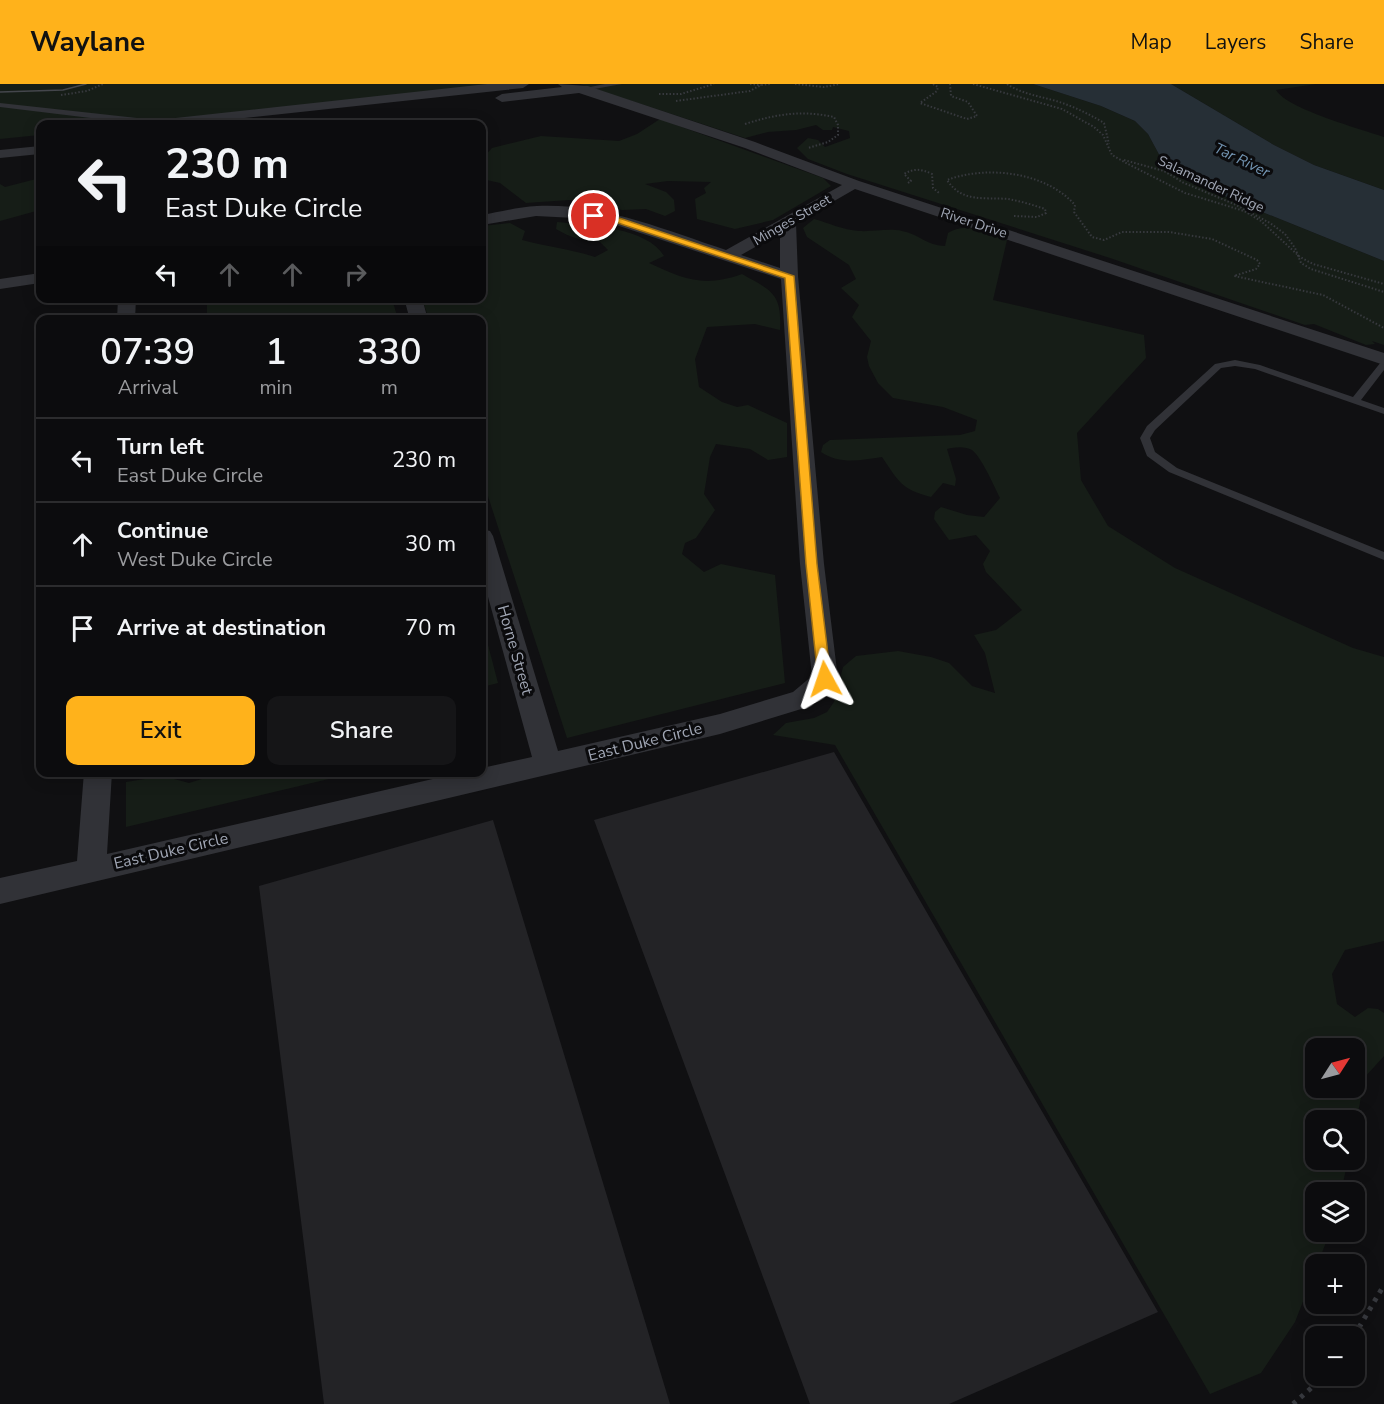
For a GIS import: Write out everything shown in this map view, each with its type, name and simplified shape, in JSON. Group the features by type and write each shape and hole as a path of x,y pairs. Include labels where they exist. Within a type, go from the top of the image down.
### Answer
{"street":[{"path":"194,120 523,84"},
{"name":"River Drive","path":"564,84 750,145 854,184 1384,359"},
{"path":"302,120 583,89"},
{"path":"0,142 36,138"},
{"path":"0,154 36,150"},
{"name":"Minges Street","path":"729,255 854,184"},
{"path":"486,219 536,211 575,213 613,219 789,276 788,222"},
{"name":"East Duke Circle","path":"0,891 720,724 802,699 825,679 812,564 789,276"},
{"path":"0,284 36,279"},
{"name":"Horne Street","path":"486,550 548,765"},
{"path":"91,870 98,777"}],"lane":[{"path":"583,89 618,84"},
{"path":"0,105 137,120"},
{"path":"1384,411 1251,365 1225,364 1218,366 1151,428 1144,438 1149,453 1173,470 1384,556"},
{"path":"1354,401 1384,364"}],"path":[{"path":"657,94 681,94 714,84"},
{"path":"750,84 771,84"},
{"path":"795,84 824,87 840,84"},
{"path":"933,84 938,87 937,91 920,103 967,118 976,116 968,102 951,96 950,84"},
{"path":"973,84 1062,110 1094,127 1103,135 1112,155 1185,193 1244,211 1261,221 1300,257 1313,264 1384,284"},
{"path":"1007,84 1018,92 1068,104 1096,117 1104,123 1108,148"},
{"path":"673,106 672,102 750,91 760,85"},
{"path":"737,126 769,116 790,113 821,114 834,117 840,125 836,139 807,148"},
{"name":"Salamander Ridge","path":"1112,155 1164,171 1183,182 1246,209 1278,231 1298,251 1301,263 1311,269 1384,292"},
{"path":"905,184 912,181 904,174 907,171 918,169 925,171 932,174 933,188 944,198"},
{"path":"1010,216 1026,218 1046,213 1045,209 1030,204 971,198 950,187 947,180 956,175 1008,174 1056,188 1075,205 1074,212 1092,237 1101,240 1122,232 1141,231 1168,232 1212,239 1231,246 1257,260 1260,264 1256,269 1234,276 1323,295 1384,328"},
{"path":"1360,1326 1384,1285"},
{"path":"1293,1404 1314,1386"}],"shaded area":[{"path":"0,84 502,84 173,120 36,120 36,135 0,139"},
{"path":"580,84 1033,84 1101,106 1135,121 1148,134 1162,160 1180,174 1235,201 1384,261 1384,345 1372,341 1375,344 1366,345 1314,324 1305,325 1110,258 847,174 808,159 797,148 808,138 818,140 825,147 850,138 849,131 833,127 832,130 823,130 816,125 745,138"},
{"path":"1171,84 1316,84 1276,90 1294,104 1309,111 1384,137 1384,190 1314,165 1274,145"},
{"path":"660,119 823,178 831,186 773,220 735,229 697,219 695,199 706,193 704,188 711,182 668,181 645,184 666,192 674,200 675,211 665,216 646,209 622,210 569,200 526,203 500,183 486,180 486,155 492,148 541,136 619,141 637,134"},
{"path":"36,179 36,211 0,221 0,184 5,187"},
{"path":"814,219 853,230 902,231 932,244 945,246 948,233 955,230 970,228 985,232 1007,240 993,300 1144,335 1146,358 1077,433 1081,480 1108,526 1175,568 1353,648 1384,657 1384,941 1345,950 1332,974 1337,1004 1355,1017 1368,1008 1378,1009 1384,1013 1384,1056 1365,1077 1365,1038 1305,1038 1305,1098 1361,1098 1359,1110 1305,1110 1305,1170 1346,1170 1343,1182 1305,1182 1305,1242 1326,1242 1321,1254 1305,1254 1305,1296 1295,1322 1261,1373 1210,1394 835,745 773,735 786,723 814,718 827,712 834,702 843,667 856,656 898,651 931,657 949,663 972,686 995,693 985,653 974,635 996,630 1022,610 986,572 983,564 990,551 976,535 949,540 934,519 935,512 941,507 967,515 984,517 1000,498 984,466 972,450 960,447 947,449 956,479 955,486 943,483 931,497 913,491 902,483 882,457 843,460 821,452 823,445 830,440 960,435 975,431 977,420 943,407 893,398 878,383 867,357 871,341 852,317 859,305 841,288 856,279 849,265 807,237 803,228"},
{"path":"557,222 600,226 631,233 656,246 664,256 649,263 673,273 705,281 742,274 768,289 777,301 780,330 755,324 707,327 695,359 699,387 722,402 737,407 748,405 787,423 787,457 768,460 750,449 716,444 710,457 704,494 715,510 696,538 685,543 682,554 704,572 721,564 775,575 785,683 567,738 486,490 486,315 428,315 423,303 486,303 486,226 510,223 525,231 522,240 595,257 608,250 599,241 577,238 556,229"},
{"path":"207,303 393,303 397,315 207,315"},
{"path":"486,637 498,683 486,686"},
{"path":"167,777 189,783 208,777 337,777 126,827 126,782"}],"water":[{"name":"Tar River","path":"1033,84 1171,84 1274,145 1314,165 1384,190 1384,261 1235,201 1180,174 1162,160 1148,134 1135,121 1101,106"}],"building":[{"path":"834,752 1158,1312 949,1404 810,1404 594,820"},
{"path":"493,820 670,1404 324,1404 259,886"}],"tram line":[{"path":"0,92 63,90 86,84"}],"route":[{"path":"594,216 613,219 789,276 812,564 825,679"}]}
